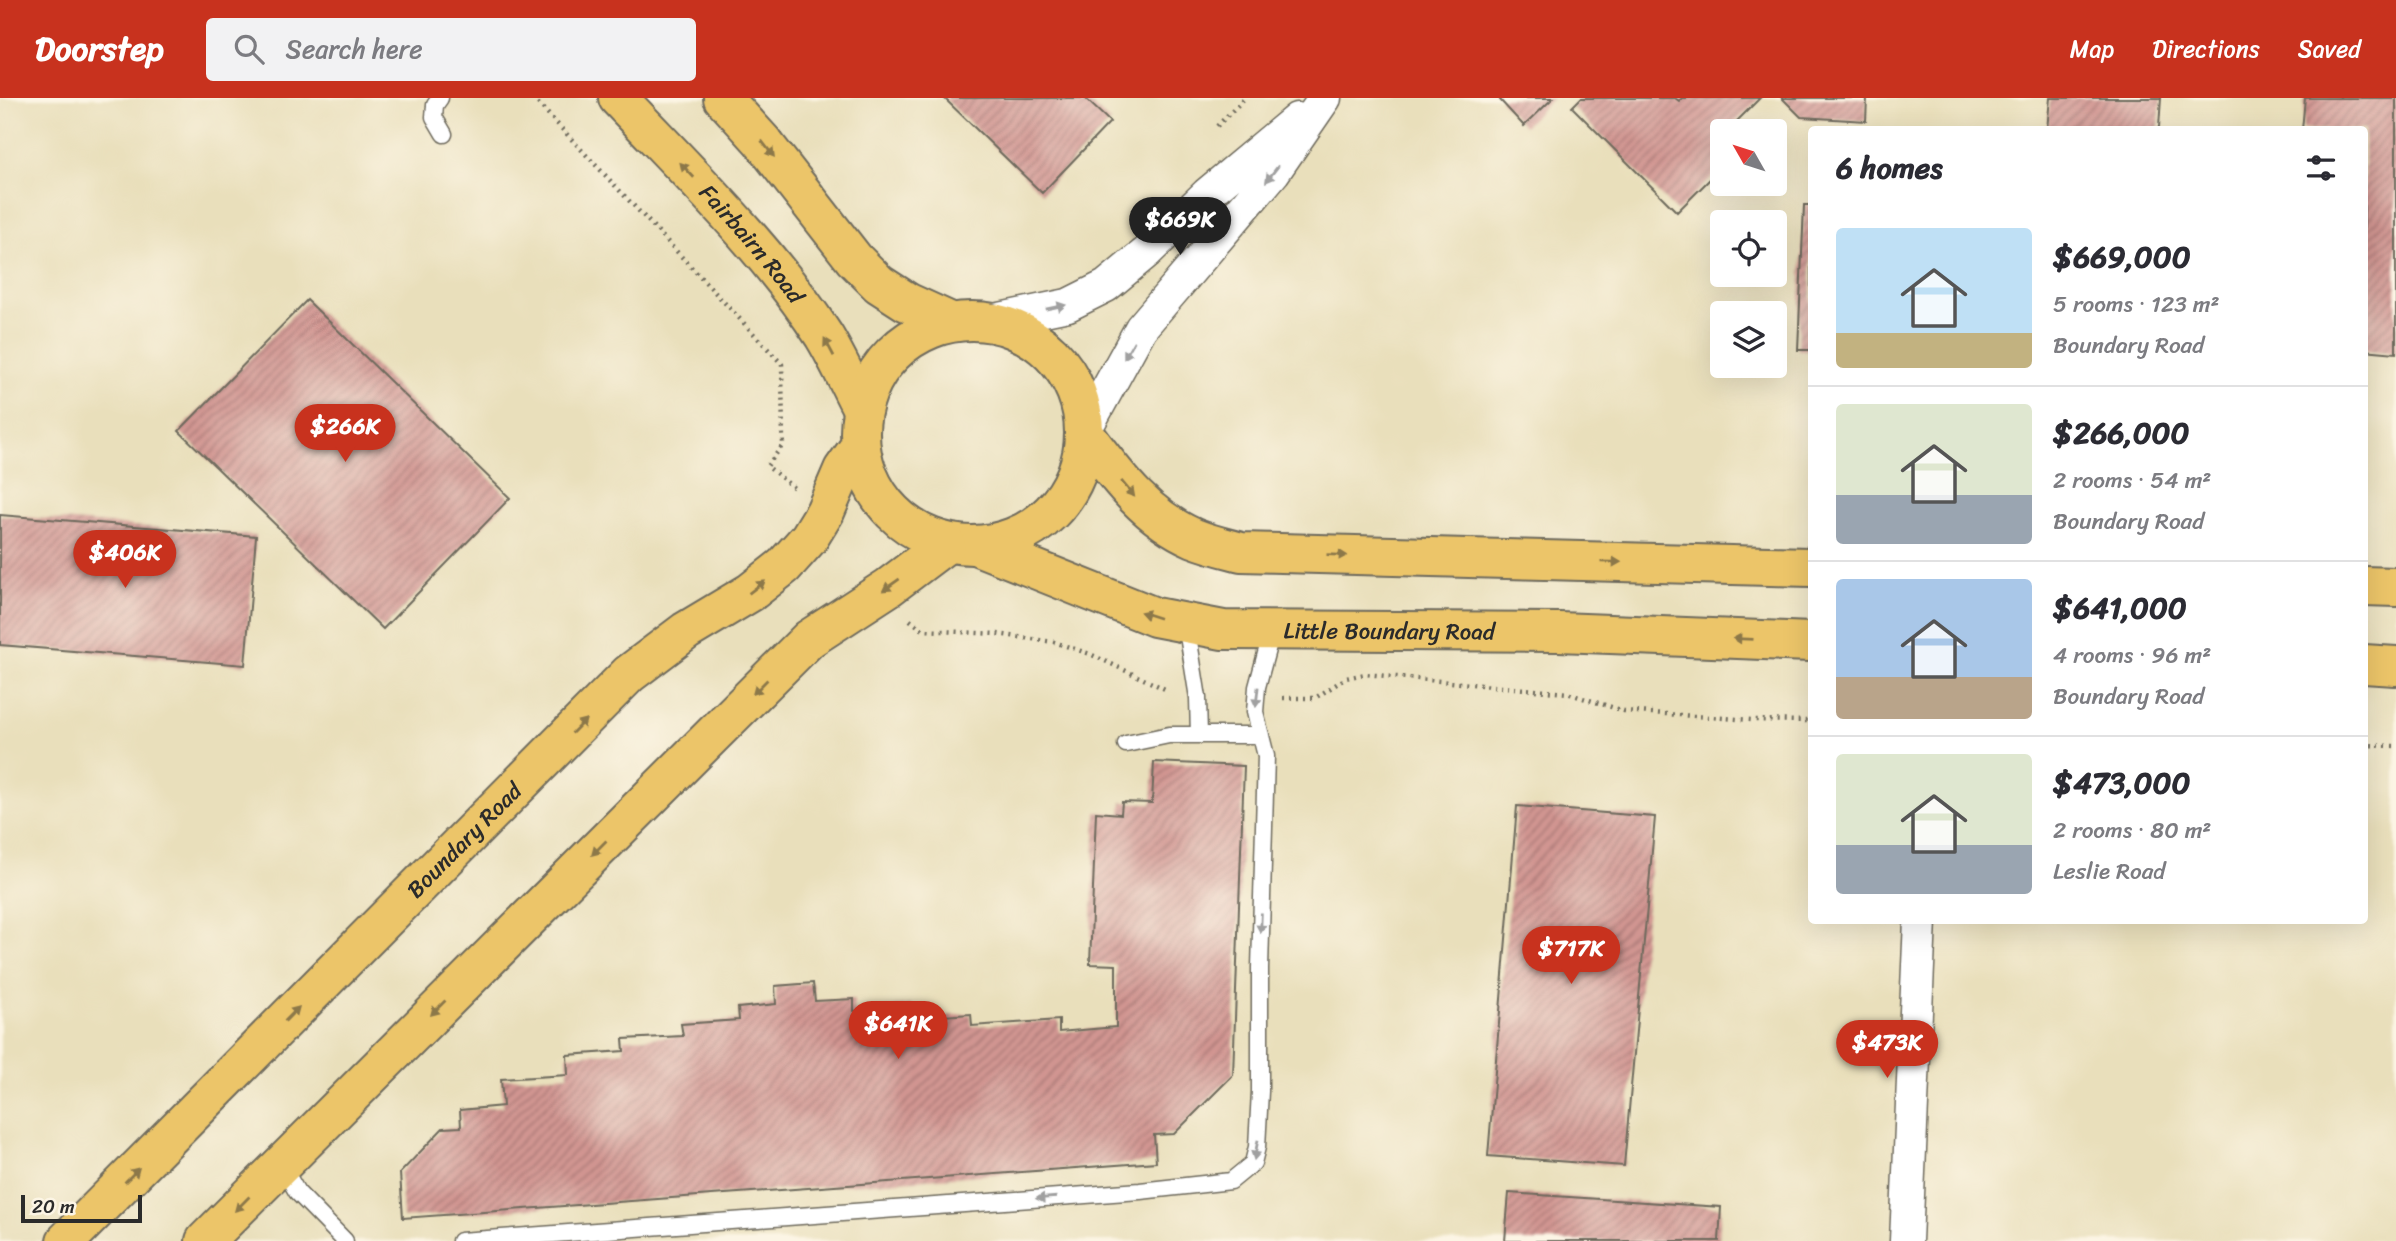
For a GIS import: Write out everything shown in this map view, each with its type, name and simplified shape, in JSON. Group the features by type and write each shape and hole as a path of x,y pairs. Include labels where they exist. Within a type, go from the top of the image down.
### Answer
{"main road":[{"name":"Fairbairn Road","path":"618,98 769,261 824,337 862,407"},
{"path":"723,98 762,141 854,259 879,284 908,302 951,322"},
{"path":"205,1241 809,639 889,587 963,545 1020,536 1054,511 1077,477 1085,433 1083,400 1057,358 1026,334 990,321 951,322 917,335 889,357 875,376 862,407 860,446 868,479 887,508 914,530 963,545"},
{"path":"1085,433 1138,501 1167,524 1196,539 1241,552 1808,567"},
{"name":"Boundary Road","path":"66,1241 629,674 686,631 751,592 784,566 809,538 825,512 844,470 860,446"},
{"name":"Little Boundary Road","path":"963,545 1155,617 1223,630 1559,632 1808,642"},
{"path":"2368,586 2396,587"},
{"path":"2368,664 2396,666"}],"street":[{"path":"990,321 1068,305 1107,286 1207,194 1324,98"},
{"path":"1085,433 1141,328 1274,172 1324,98"},
{"path":"1906,1241 1920,924"}],"lane":[{"path":"440,98 435,105 434,117 444,134"},
{"path":"1186,623 1198,698 1199,735"},
{"path":"460,1241 1140,1191 1231,1181 1243,1173 1253,1163 1259,1113 1259,968 1266,756 1255,712 1258,687 1272,631"},
{"path":"1126,744 1169,735 1261,735"},
{"path":"288,1158 289,1178 298,1192 345,1241"}],"path":[{"path":"533,98 782,364 783,445 767,466 825,512"},
{"path":"1217,126 1245,98"},
{"path":"889,587 912,623 923,630 997,634 1054,642 1090,654 1171,692 1198,698"},
{"path":"1257,698 1315,698 1346,678 1365,674 1567,693 1624,711 1751,720 1808,721"},
{"path":"2368,745 2396,746"}],"building":[{"path":"944,98 1085,98 1110,122 1042,193"},
{"path":"1553,98 1524,126 1500,100"},
{"path":"1581,98 1675,98 1679,101 1682,98 1760,98 1739,119 1710,119 1710,179 1677,212 1572,107"},
{"path":"1782,98 1867,98 1866,121 1801,117"},
{"path":"2050,98 2161,98 2159,126 2047,126"},
{"path":"2305,98 2396,98 2396,353 2368,350 2368,126 2302,126"},
{"path":"1804,205 1808,205 1808,350 1798,350"},
{"path":"307,300 510,498 383,629 179,431"},
{"path":"0,515 256,536 245,665 0,645"},
{"path":"1154,762 1244,766 1233,1075 1174,1134 1154,1135 1156,1162 403,1218 400,1173 443,1128 461,1127 460,1110 503,1106 501,1079 568,1075 567,1055 624,1051 623,1039 683,1036 681,1024 739,1020 738,1008 776,1004 775,986 813,983 815,1001 854,999 854,1011 913,1005 913,1018 971,1014 972,1026 1059,1020 1059,1032 1116,1027 1116,965 1090,964 1096,812 1121,814 1122,802 1152,803"},
{"path":"1517,806 1655,817 1624,1166 1488,1156"},
{"path":"1509,1193 1721,1207 1719,1241 1505,1241"}]}
